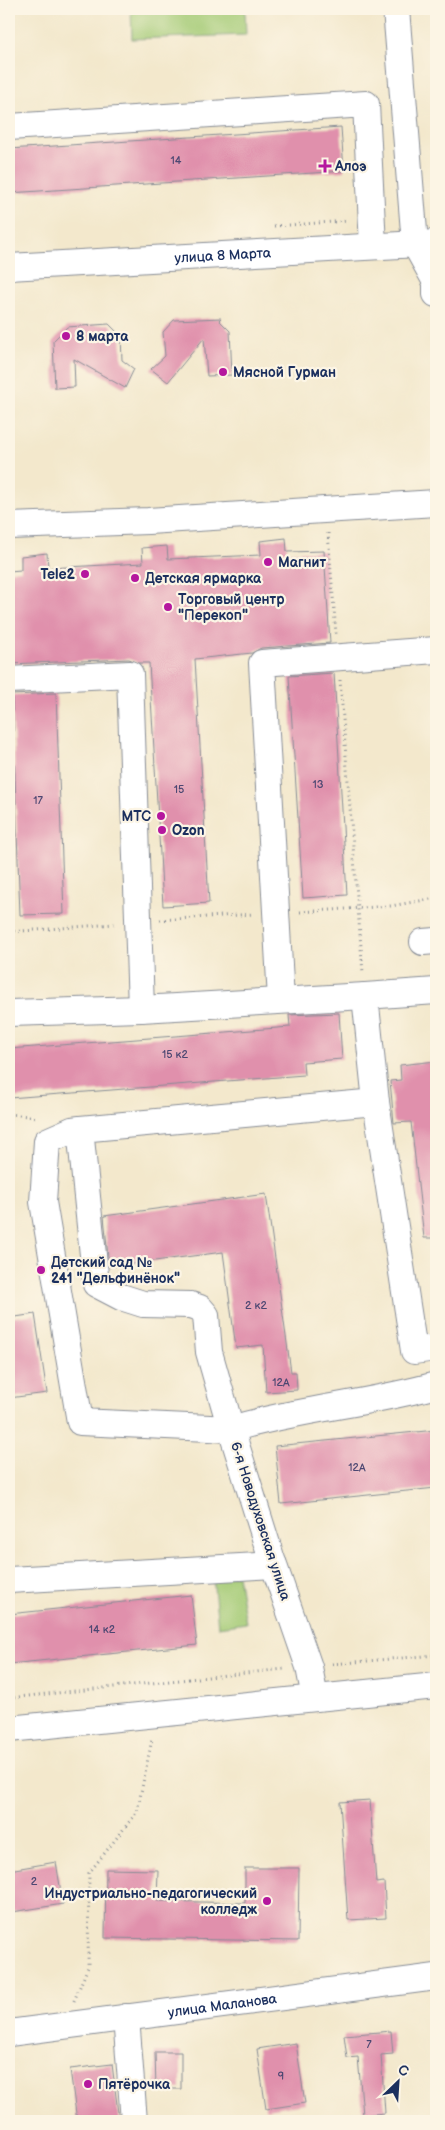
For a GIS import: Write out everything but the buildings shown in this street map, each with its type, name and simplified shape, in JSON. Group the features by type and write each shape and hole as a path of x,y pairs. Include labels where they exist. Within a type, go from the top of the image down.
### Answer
{"street":[{"path":"396,9 426,243 436,282 436,294"},
{"path":"9,127 366,104 373,246"},
{"name":"улица 8 Марта","path":"9,267 426,243"},
{"path":"9,526 148,521 436,503"},
{"path":"281,1000 262,663 436,650"},
{"path":"9,680 130,674 141,1009"},
{"path":"9,1013 141,1009 436,991"},
{"path":"365,996 376,1102 414,1351 436,1348"},
{"path":"80,1129 96,1284 121,1297 143,1304 190,1305 200,1308 206,1315 209,1352 232,1429 80,1422 43,1202 47,1141 72,1130 80,1129 376,1102"},
{"name":"6-я Новодуховская улица","path":"315,1698 309,1666 274,1565 232,1429 257,1422 400,1395 436,1385"},
{"path":"9,1580 274,1565"},
{"path":"9,1729 436,1686"},
{"name":"улица Маланова","path":"9,2033 436,1977"},
{"path":"126,2017 134,2121"}],"path":[{"path":"326,510 365,996"},
{"path":"9,932 392,906 436,898"},
{"path":"9,1698 309,1666 436,1655"},
{"path":"64,2025 88,1967 89,1873 137,1812 158,1714 162,1682"}],"green space":[{"path":"131,9 245,9 246,35 132,39"},
{"path":"238,1575 246,1623 218,1627 213,1577"}],"place":[{"name":"Алоэ","path":"325,166"},
{"name":"8 марта","path":"66,336"},
{"name":"Мясной Гурман","path":"223,372"},
{"name":"Магнит","path":"268,562"},
{"name":"Tele2","path":"85,574"},
{"name":"Детская ярмарка","path":"135,578"},
{"name":"Торговый центр \"Перекоп\"","path":"168,607"},
{"name":"МТС","path":"161,816"},
{"name":"Ozon","path":"162,830"},
{"name":"Детский сад № 241 \"Дельфинёнок\"","path":"41,1270"},
{"name":"Индустриально-педагогический колледж","path":"267,1901"},
{"name":"Пятёрочка","path":"88,2084"}]}
